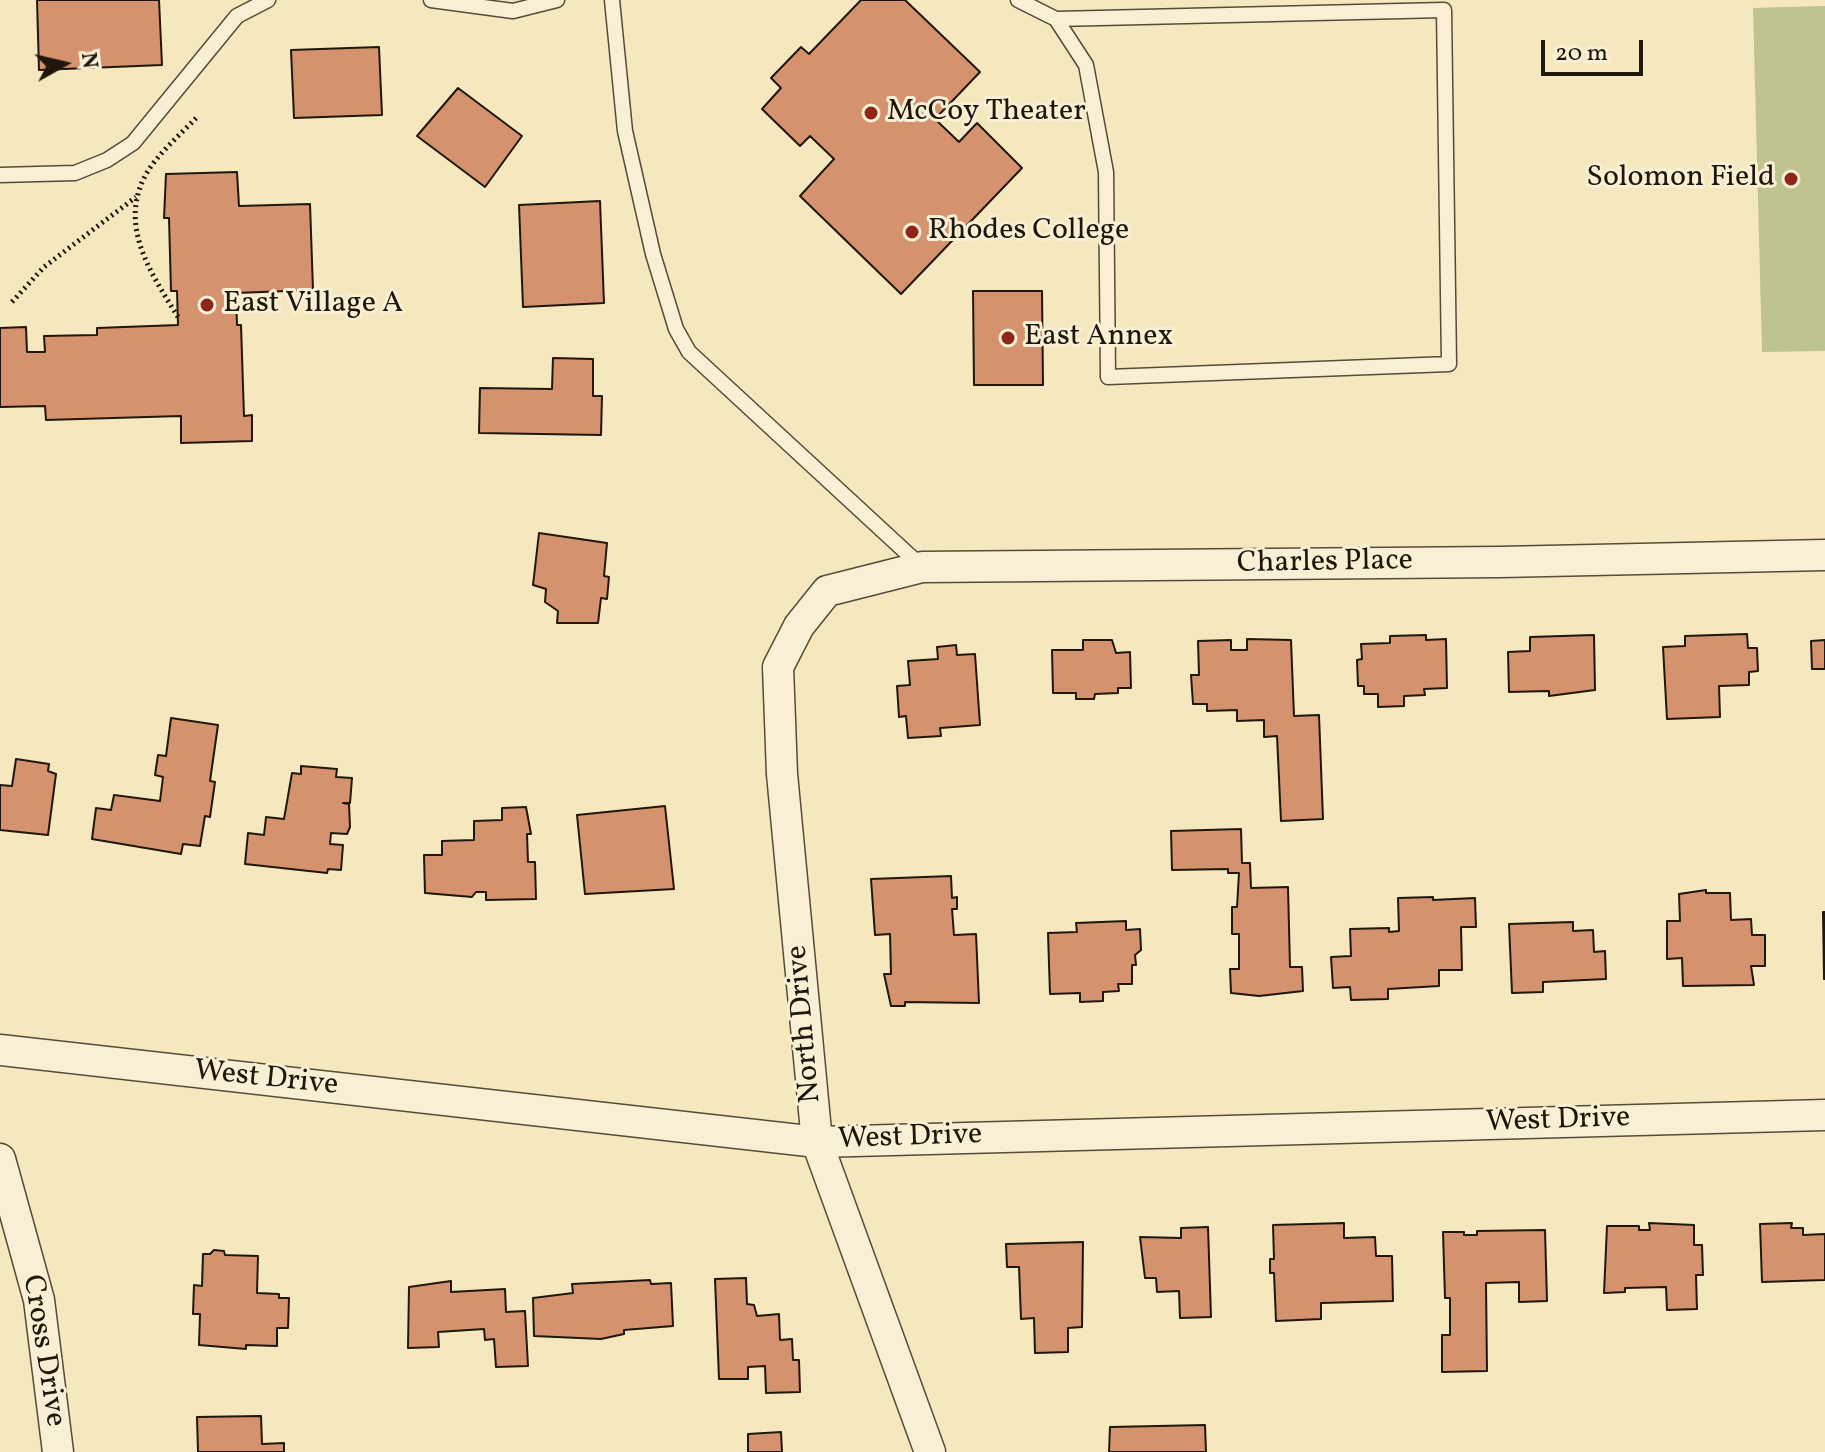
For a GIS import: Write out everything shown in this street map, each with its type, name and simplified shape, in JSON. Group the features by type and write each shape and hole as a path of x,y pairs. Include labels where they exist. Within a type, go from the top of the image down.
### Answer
{"street":[{"name":"Charles Place","path":"827,591 922,567 1500,562 1825,555"},
{"name":"North Drive","path":"827,591 799,626 778,667 782,774 817,1142 930,1452"},
{"name":"West Drive","path":"0,1050 817,1142 1825,1115"},
{"name":"Cross Drive","path":"0,1159 39,1300 58,1452"}],"lane":[{"path":"0,175 75,173 107,160 133,143 237,16 268,0"},
{"path":"431,0 513,11 557,0"},
{"path":"612,0 625,131 653,254 676,329 689,352 922,567"},
{"path":"1018,0 1056,19 1444,10 1449,364 1108,377 1106,172 1086,65 1056,19"}],"path":[{"path":"178,317 142,258 137,196 144,176 197,117"},
{"path":"12,302 44,267 137,196"}],"green space":[{"name":"Solomon Field","path":"1825,6 1825,351 1762,352 1753,8"}],"building":[{"path":"37,0 159,0 162,65 39,70"},
{"name":"McCoy Theater","path":"861,0 905,0 980,72 935,119 959,142 977,123 1022,168 901,294 800,196 834,159 810,136 800,146 762,109 781,88 771,78 801,47 809,54"},
{"path":"379,47 382,115 294,118 291,50"},
{"path":"458,88 522,136 485,187 417,136"},
{"name":"East Village A","path":"237,172 239,206 310,204 313,290 236,293 237,325 241,325 244,416 252,415 252,441 181,443 181,416 46,420 45,406 0,407 0,328 26,327 27,352 45,352 44,336 97,335 97,328 178,325 177,291 171,291 169,218 164,218 166,174"},
{"path":"600,201 604,303 523,307 519,205"},
{"name":"East Annex","path":"973,291 1042,291 1043,385 974,385"},
{"path":"553,358 593,359 593,396 602,396 601,435 479,433 480,388 552,389"},
{"path":"539,533 607,543 604,576 609,577 607,599 601,598 598,623 557,623 558,611 545,602 546,589 533,585"},
{"path":"1747,634 1748,648 1757,648 1758,671 1749,672 1749,685 1719,686 1720,717 1667,719 1663,647 1685,646 1685,636"},
{"path":"1426,635 1426,640 1446,639 1447,688 1424,689 1425,695 1404,696 1404,706 1378,707 1378,694 1364,694 1364,686 1358,686 1357,660 1362,659 1361,644 1390,643 1390,636"},
{"path":"1594,635 1595,690 1549,696 1549,691 1509,692 1508,652 1530,651 1530,637"},
{"path":"1247,639 1291,640 1294,716 1319,715 1323,819 1281,821 1277,736 1264,737 1264,720 1237,721 1237,710 1207,711 1207,704 1193,704 1191,675 1199,675 1198,641 1231,640 1231,650 1247,650"},
{"path":"1083,640 1112,640 1116,653 1130,652 1131,688 1118,688 1118,693 1095,694 1094,699 1076,699 1076,693 1053,693 1052,650 1083,650"},
{"path":"1825,640 1825,669 1812,669 1811,641"},
{"path":"956,645 957,655 975,654 980,725 940,728 941,736 908,738 906,716 899,717 897,686 910,685 908,661 938,659 937,647"},
{"path":"171,718 218,725 210,781 215,782 210,817 205,816 200,846 183,844 181,854 92,839 96,808 111,810 114,795 160,801 163,777 155,775 158,755 166,756"},
{"path":"16,759 49,764 48,771 56,774 48,835 0,830 0,785 12,786"},
{"path":"301,766 337,769 336,777 352,778 350,803 343,803 349,804 350,827 347,834 331,833 330,844 343,845 341,870 328,869 327,873 245,864 248,833 264,835 266,817 284,819 292,773 301,774"},
{"path":"665,806 674,889 585,894 577,815"},
{"path":"526,807 531,834 527,834 528,862 535,862 536,899 486,900 486,892 476,892 472,897 425,893 424,855 442,855 442,841 474,840 474,821 502,820 502,808"},
{"path":"1241,829 1242,863 1250,863 1251,888 1288,887 1290,967 1302,967 1303,991 1259,996 1231,993 1230,969 1239,969 1239,934 1232,934 1232,907 1237,907 1239,873 1228,873 1228,869 1172,870 1171,831"},
{"path":"951,876 952,898 957,897 957,909 952,909 954,935 976,934 979,1003 905,1002 905,1006 891,1006 884,974 891,974 890,934 875,935 871,879"},
{"path":"1706,890 1706,893 1730,893 1731,920 1751,919 1752,935 1765,935 1765,966 1751,966 1754,985 1683,986 1682,958 1667,959 1667,921 1680,921 1679,894"},
{"path":"1433,897 1433,900 1475,898 1476,927 1461,927 1462,970 1439,970 1439,986 1388,989 1388,999 1351,1000 1350,987 1333,988 1331,957 1351,956 1350,929 1389,928 1389,932 1399,931 1398,898"},
{"path":"1825,912 1825,979 1824,979"},
{"path":"1126,921 1126,930 1140,929 1141,950 1135,955 1136,965 1132,965 1132,984 1118,984 1119,991 1103,992 1103,1001 1080,1002 1080,993 1050,994 1048,933 1077,932 1076,923"},
{"path":"1573,922 1573,931 1593,930 1594,952 1605,951 1606,979 1543,982 1543,992 1512,993 1509,924"},
{"path":"1344,1223 1344,1238 1375,1237 1376,1256 1392,1256 1393,1301 1321,1303 1321,1319 1276,1321 1274,1273 1270,1273 1270,1259 1274,1259 1273,1225"},
{"path":"1649,1223 1694,1225 1694,1245 1702,1245 1703,1275 1696,1275 1697,1309 1667,1310 1666,1287 1625,1288 1625,1292 1604,1293 1607,1226 1639,1226 1639,1230 1650,1230"},
{"path":"1792,1223 1791,1228 1803,1228 1803,1235 1825,1234 1825,1280 1762,1282 1760,1224"},
{"path":"1208,1227 1211,1317 1180,1318 1179,1291 1157,1292 1156,1278 1145,1278 1140,1237 1181,1238 1181,1228"},
{"path":"1545,1230 1547,1301 1519,1302 1519,1282 1486,1283 1487,1371 1442,1372 1442,1335 1450,1335 1450,1298 1445,1298 1443,1232 1477,1235 1477,1231"},
{"path":"1083,1242 1082,1327 1068,1328 1068,1352 1035,1353 1034,1318 1021,1319 1019,1267 1007,1267 1006,1244"},
{"path":"214,1250 224,1251 225,1255 258,1256 257,1293 279,1294 279,1298 289,1298 288,1328 277,1328 277,1346 246,1345 246,1349 199,1345 200,1314 193,1314 194,1285 202,1286 203,1254"},
{"path":"746,1278 747,1304 754,1305 757,1316 779,1314 780,1340 792,1339 793,1360 799,1360 800,1392 766,1393 765,1366 748,1367 748,1379 719,1379 715,1279"},
{"path":"650,1280 651,1284 671,1283 673,1326 624,1330 624,1334 601,1339 534,1336 533,1298 573,1293 572,1284"},
{"path":"451,1281 451,1292 505,1289 506,1312 525,1311 528,1366 496,1367 494,1339 485,1340 484,1329 438,1332 439,1347 408,1348 409,1287"},
{"path":"261,1416 262,1444 284,1443 284,1452 198,1452 197,1417"},
{"path":"1205,1425 1206,1452 1109,1452 1110,1427"},
{"path":"781,1432 782,1452 748,1452 748,1434"}],"place":[{"name":"McCoy Theater","path":"871,113"},
{"name":"Solomon Field","path":"1791,179"},
{"name":"Rhodes College","path":"912,232"},
{"name":"East Village A","path":"207,305"},
{"name":"East Annex","path":"1008,338"}]}
